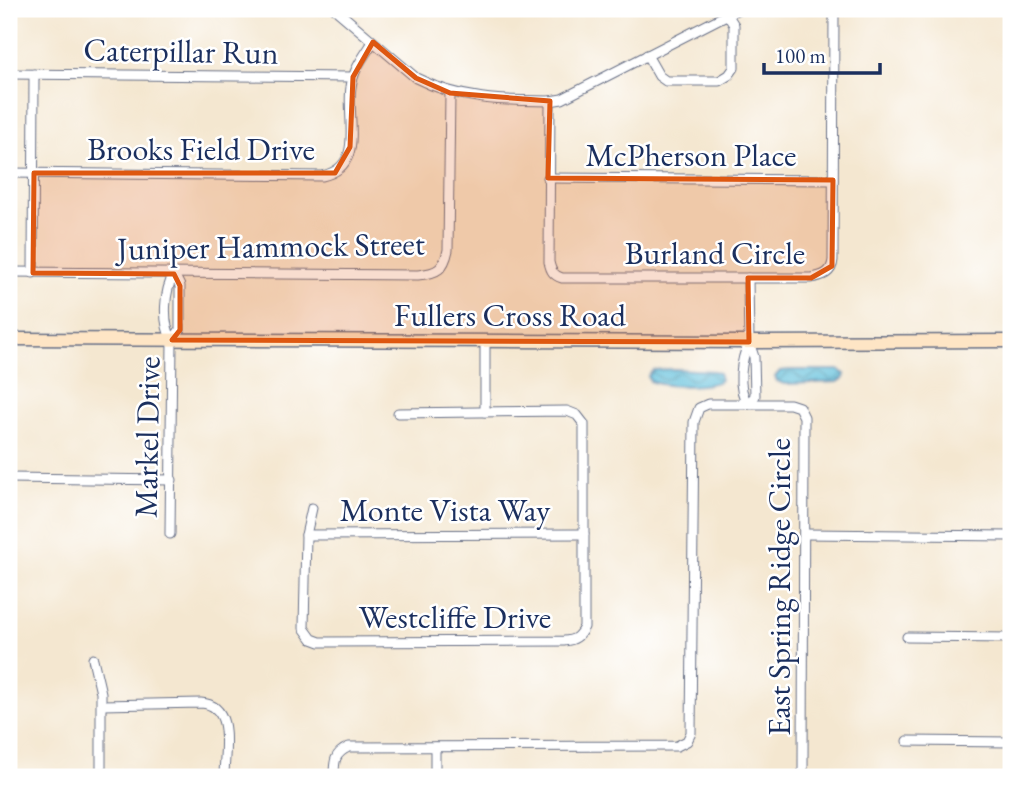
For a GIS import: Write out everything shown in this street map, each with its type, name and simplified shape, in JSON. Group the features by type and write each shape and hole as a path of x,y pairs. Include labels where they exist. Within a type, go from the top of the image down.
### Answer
{"street":[{"path":"335,9 416,78 450,93 513,101 562,99 738,9"},
{"name":"Burland Circle","path":"550,101 549,262 551,272 556,276 822,277 832,266 833,260 834,9"},
{"path":"648,55 659,76 666,81 719,81 734,68 734,25 727,14"},
{"name":"Brooks Field Drive","path":"9,173 322,176 335,173 348,159 350,88 353,77 373,42"},
{"name":"Caterpillar Run","path":"9,74 353,77"},
{"path":"33,272 34,74"},
{"name":"Juniper Hammock Street","path":"9,272 418,275 438,271 446,262 448,250 450,93"},
{"name":"McPherson Place","path":"548,178 833,180"},
{"name":"Markel Drive","path":"170,534 172,340 180,330 180,286 174,274"},
{"path":"748,278 749,342 743,357 742,370 742,396 748,404"},
{"name":"Fullers Cross Road","path":"9,339 1011,341"},
{"path":"485,340 485,412"},
{"name":"East Spring Ridge Circle","path":"435,747 677,746 687,741 691,733 694,422 699,408 708,404 790,404 799,407 804,417 803,777"},
{"name":"Westcliffe Drive","path":"313,508 306,536 304,628 312,639 320,642 551,641 573,640 580,635 584,627 584,424 577,415 567,411 398,412"},
{"path":"9,478 172,480"},
{"name":"Monte Vista Way","path":"306,536 584,534"},
{"path":"805,534 1011,536"},
{"path":"907,637 1011,638"},
{"path":"93,659 102,705 101,777"},
{"path":"102,705 209,703 219,708 224,717 224,777"},
{"path":"907,741 1011,743"},
{"path":"334,777 334,759 340,751 349,747 435,747 435,777"}],"highlighted area":[{"path":"373,42 416,78 450,93 550,101 548,178 833,180 832,266 811,278 748,278 749,342 172,340 180,330 180,286 174,274 33,273 34,173 335,173 350,147 353,77"}],"water":[{"path":"653,370 714,371 719,373 721,380 697,385 675,385 650,381 648,376"},
{"path":"838,370 845,374 838,382 784,384 777,381 775,377 780,371"}]}
